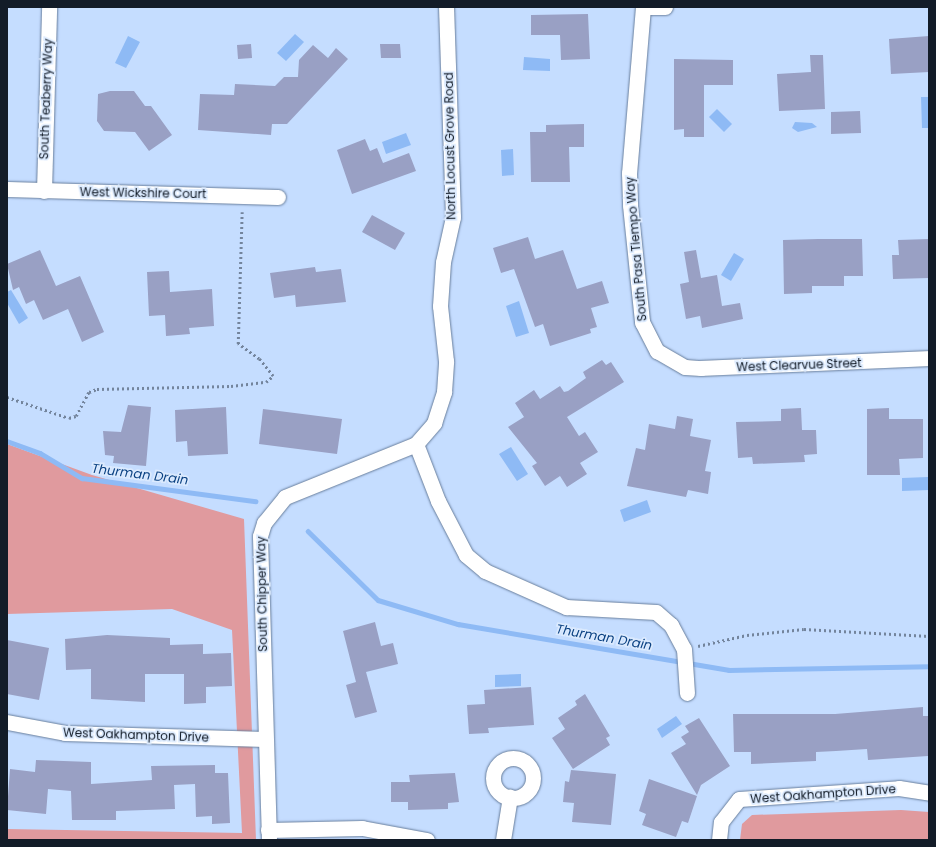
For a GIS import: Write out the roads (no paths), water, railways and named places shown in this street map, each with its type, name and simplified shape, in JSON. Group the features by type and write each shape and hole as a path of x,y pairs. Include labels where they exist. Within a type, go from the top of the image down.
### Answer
{"street":[{"name":"South Teaberry Way","path":"44,191 49,7"},
{"name":"North Locust Grove Road","path":"416,444 434,423 444,392 446,361 440,306 443,262 453,217 446,7"},
{"path":"644,7 665,7"},
{"name":"South Pasa Tiempo Way","path":"644,7 629,173 630,205 642,322 648,337 670,361"},
{"name":"West Wickshire Court","path":"7,189 278,197"},
{"name":"West Clearvue Street","path":"670,361 701,368 929,358"},
{"path":"416,444 438,501 466,555 485,571 566,607 656,612 671,625 684,649 687,693"},
{"name":"South Chipper Way","path":"269,835 260,536 264,523 285,497 416,444"},
{"name":"West Oakhampton Drive","path":"7,722 65,733 265,739"},
{"name":"West Oakhampton Drive","path":"719,840 721,822 739,799 899,788 929,793"},
{"path":"503,840 510,797"},
{"path":"269,835 362,828 427,840"}],"water":[{"path":"295,34 304,42 286,61 277,53"},
{"path":"128,36 140,42 126,68 115,63"},
{"path":"524,57 550,59 550,71 523,70"},
{"path":"921,97 929,97 929,128 922,128"},
{"path":"717,109 732,124 724,132 709,117"},
{"path":"795,122 812,123 817,127 798,132 792,128"},
{"path":"406,133 411,145 386,154 382,142"},
{"path":"513,149 514,175 502,176 501,150"},
{"path":"734,253 744,259 731,281 721,275"},
{"path":"11,290 28,318 19,324 7,303 7,292"},
{"path":"519,301 529,333 516,337 506,306"},
{"path":"511,447 528,474 517,481 499,454"},
{"path":"928,477 929,490 902,491 902,478"},
{"path":"647,500 651,512 624,522 620,510"},
{"path":"521,674 521,686 495,687 495,675"},
{"path":"676,716 682,724 662,738 657,729"}],"waterway":[{"name":"Thurman Drain","path":"7,441 40,453 82,478 255,501"},
{"name":"Thurman Drain","path":"308,531 378,600 458,624 729,670 929,666"}]}
